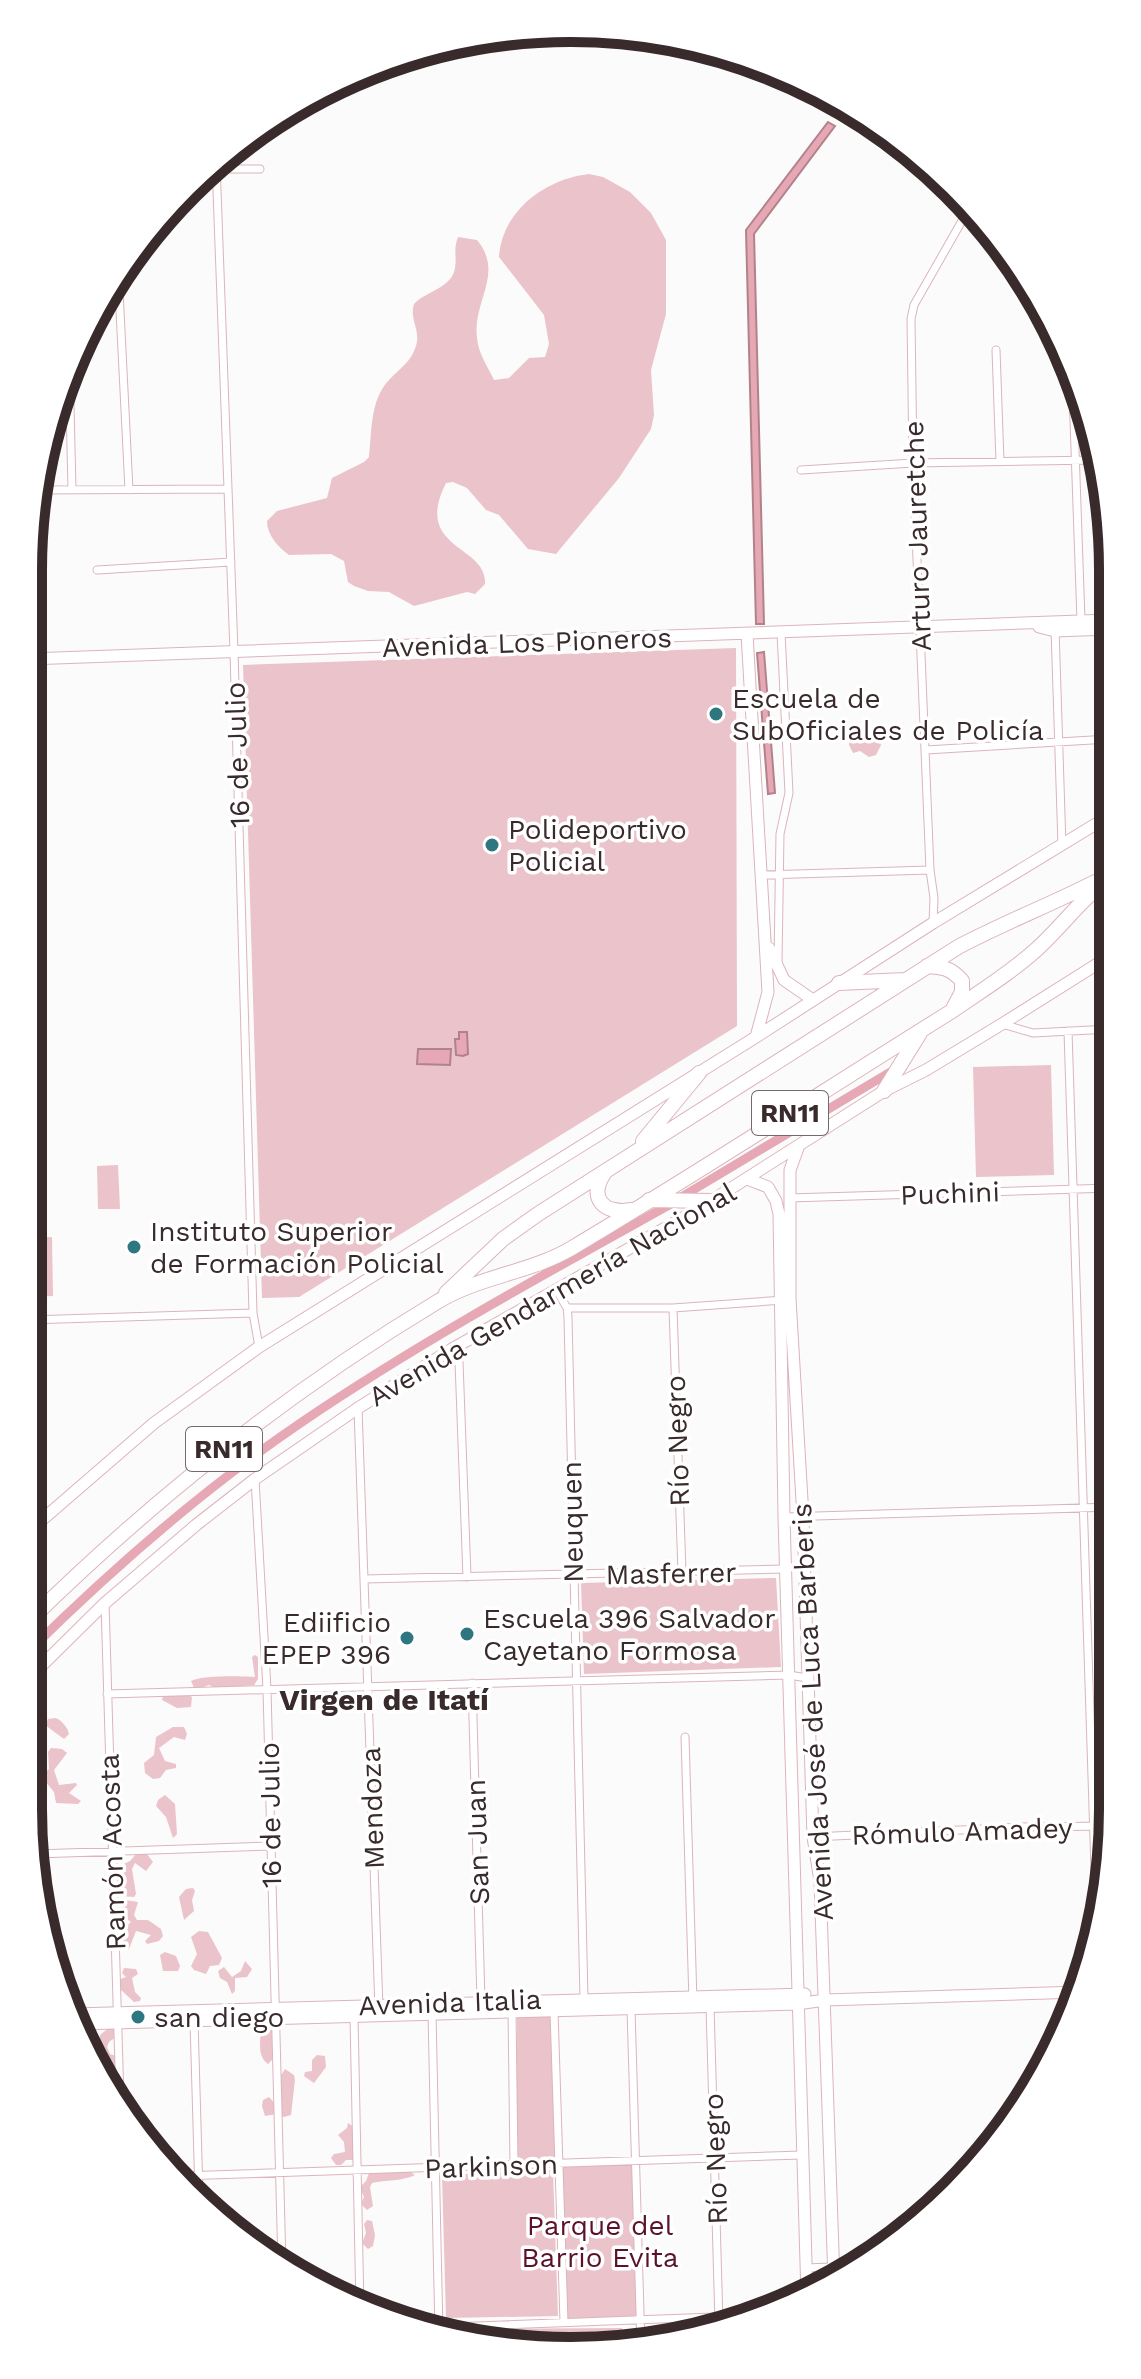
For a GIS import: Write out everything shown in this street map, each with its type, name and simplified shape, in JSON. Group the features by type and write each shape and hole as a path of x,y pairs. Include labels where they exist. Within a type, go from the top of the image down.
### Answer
{"highway":[{"name":"RN11","path":"42,1609 123,1533 225,1449 439,1300 503,1239 607,1169 927,966 996,926 1099,881"},
{"name":"RN11","path":"439,1300 480,1282 556,1257 922,1030 1007,974 1039,947 1099,886"},
{"path":"927,966 945,967 962,981 962,992 952,1011"},
{"path":"839,983 906,980"},
{"path":"884,1091 922,1030"},
{"path":"634,1152 699,1073"},
{"path":"607,1169 597,1188 598,1199 618,1213 633,1210"},
{"path":"649,1200 710,1201"}],"main road":[{"name":"Avenida Los Pioneros","path":"1054,626 1099,620"},
{"name":"Avenida Los Pioneros","path":"42,659 1026,625 1099,628"},
{"path":"747,634 768,992 756,1037"},
{"path":"42,1520 154,1423 259,1347 933,923 1099,822"},
{"path":"765,941 784,980 813,1000"},
{"name":"Avenida Gendarmería Nacional","path":"42,1665 105,1603 196,1525 255,1479 358,1408 452,1349 747,1179 884,1091 926,1070 1099,963"},
{"name":"Avenida José de Luca Barberis","path":"798,1146 790,1170 784,1300 784,1517 806,2281"},
{"name":"Avenida José de Luca Barberis","path":"747,1179 768,1187 779,1214 803,1517 813,1837 820,1881 834,2267"},
{"name":"Avenida Italia","path":"84,2015 194,2021 275,2013 354,2017 380,2010 432,2014 584,1998 825,2000 1066,1992"},
{"name":"Avenida Italia","path":"88,2023 117,2018 380,2010 481,2001 554,2011 631,2009 694,2001"}],"street":[{"path":"229,168 260,169"},
{"name":"16 de Julio","path":"215,180 231,562 253,1313 259,1347"},
{"name":"Arturo Jauretche","path":"933,923 913,463 911,319 914,305 964,218"},
{"path":"119,296 129,490"},
{"path":"996,350 1000,462"},
{"path":"70,401 72,489"},
{"path":"1074,411 1081,620"},
{"path":"801,470 913,463 1087,461"},
{"path":"49,490 228,489"},
{"path":"97,570 231,562"},
{"path":"1054,626 1062,846"},
{"path":"778,968 780,834 789,793 781,633"},
{"path":"926,750 1099,740"},
{"path":"761,875 930,870"},
{"path":"1002,1024 1033,1033 1099,1030"},
{"path":"1068,1031 1095,1867"},
{"name":"Puchini","path":"789,1198 1099,1188"},
{"name":"Neuquen","path":"556,1289 567,1308 584,1998"},
{"path":"567,1308 673,1308 784,1300"},
{"name":"Río Negro","path":"673,1308 682,1573"},
{"path":"42,1320 253,1313"},
{"path":"452,1349 459,1362 467,1577"},
{"name":"Mendoza","path":"358,1408 380,2010"},
{"name":"16 de Julio","path":"255,1479 267,1689 282,2251"},
{"path":"784,1517 1099,1507"},
{"name":"Masferrer","path":"365,1579 785,1569"},
{"name":"Ramón Acosta","path":"105,1603 119,2083"},
{"path":"107,1694 789,1675 807,1678"},
{"name":"San Juan","path":"472,1683 481,2001"},
{"path":"685,1737 694,2001"},
{"name":"Rómulo Amadey","path":"813,1837 1022,1827 1098,1827"},
{"path":"44,1854 271,1846"},
{"name":"Río Negro","path":"710,2001 719,2315"},
{"path":"512,2006 514,2165"},
{"path":"631,2009 640,2332"},
{"path":"554,2011 564,2322"},
{"path":"432,2014 438,2320"},
{"path":"354,2017 360,2293"},
{"path":"194,2021 199,2184"},
{"name":"Parkinson","path":"191,2176 802,2155"},
{"path":"806,2268 833,2267"},
{"path":"473,2328 640,2319 704,2320"}],"green space":[{"path":"589,174 603,177 630,192 651,213 666,240 666,314 651,370 654,415 651,429 619,478 556,554 528,549 499,515 486,510 467,488 453,482 446,483 438,505 438,522 444,534 483,571 485,584 475,594 467,592 414,606 389,592 368,591 354,586 348,582 344,561 331,554 289,555 285,552 271,536 267,521 277,511 327,498 332,478 369,457 378,397 389,380 408,361 416,346 414,304 444,285 453,275 458,237 477,240 485,252 488,276 479,312 477,338 494,380 509,378 529,358 545,357 549,344 544,315 499,257 502,240 517,212 542,190"},
{"name":"Polideportivo Policial","path":"736,648 737,1026 299,1297 262,1298 243,665"},
{"path":"862,732 880,738 881,745 876,755 869,757 860,751 853,753 850,738"},
{"path":"1051,1065 1054,1175 976,1177 973,1067"},
{"path":"118,1165 120,1209 98,1209 97,1166"},
{"path":"42,1237 52,1237 53,1296 42,1296"},
{"path":"776,1578 781,1667 584,1674 581,1583"},
{"path":"252,1657 258,1657 258,1679 254,1685 215,1688 209,1685 195,1690 191,1681 196,1679 255,1677"},
{"path":"180,1691 192,1697 191,1707 177,1708 162,1700 163,1696"},
{"path":"55,1718 62,1722 69,1734 64,1739 45,1725 48,1719"},
{"path":"173,1727 184,1727 187,1734 185,1740 174,1737 159,1748 165,1761 176,1764 176,1768 166,1770 160,1778 153,1779 145,1773 144,1763 154,1755 156,1737"},
{"path":"51,1748 67,1753 54,1770 59,1785 76,1783 69,1793 81,1801 78,1804 56,1803 54,1792 42,1777 49,1769 48,1752"},
{"path":"165,1795 175,1804 177,1834 173,1838 166,1817 156,1806"},
{"path":"137,1853 147,1854 153,1862 146,1871 135,1863 132,1869 136,1894 134,1897 121,1896 116,1886 122,1876 120,1866"},
{"path":"193,1888 194,1911 184,1920 179,1897 186,1889"},
{"path":"125,1900 138,1902 134,1915 137,1920 148,1920 161,1929 163,1936 159,1941 147,1944 145,1941 151,1935 136,1931 129,1949 123,1950 121,1931 131,1922 120,1909"},
{"path":"199,1931 208,1932 222,1958 219,1965 210,1966 206,1974 191,1966 197,1954 191,1937"},
{"path":"165,1952 176,1956 180,1966 178,1971 163,1971 160,1955"},
{"path":"245,1961 252,1969 247,1977 235,1978 232,1994 218,1971 224,1967 232,1977 241,1971"},
{"path":"124,1968 136,1969 138,1974 132,1978 140,2001 134,2002 120,1989 120,1979 126,1977 122,1973"},
{"path":"517,2015 550,2015 556,2159 517,2161"},
{"path":"111,2026 116,2030 116,2037 107,2047 110,2054 116,2056 117,2071 111,2069 100,2048 100,2035"},
{"path":"265,2026 273,2031 272,2060 268,2064 260,2049 260,2032"},
{"path":"317,2055 325,2056 326,2067 314,2083 304,2076 305,2072 312,2071 312,2060"},
{"path":"285,2069 294,2075 295,2080 291,2115 265,2116 263,2100 269,2097 280,2106 280,2077"},
{"path":"348,2123 354,2127 354,2160 336,2165 331,2158 334,2154 345,2152 344,2142 338,2135 347,2128"},
{"name":"Parque del Barrio Evita","path":"635,2162 638,2317 567,2319 560,2165"},
{"path":"553,2170 558,2316 446,2318 442,2175"},
{"path":"409,2171 415,2175 372,2183 373,2206 367,2210 361,2204 364,2197 360,2187 369,2173"},
{"path":"367,2220 372,2221 375,2235 373,2246 368,2249 362,2243"},
{"path":"622,2328 622,2334 536,2336 480,2329"}],"shaded area":[{"path":"828,122 835,126 754,234 764,624 756,624 746,230"},
{"path":"764,652 775,793 768,794 757,653"},
{"path":"459,1032 467,1032 468,1054 463,1056 456,1055 455,1039 459,1039"},
{"path":"418,1049 451,1049 450,1065 417,1064"}],"waterway":[{"path":"683,1196 892,1071"},
{"path":"42,1639 160,1531 229,1474 302,1422 437,1336 669,1205"}],"place":[{"name":"Escuela de SubOficiales de Policía","path":"716,714"},
{"name":"Polideportivo Policial","path":"492,845"},
{"name":"Instituto Superior de Formación Policial","path":"134,1247"},
{"name":"Escuela 396 Salvador Cayetano Formosa","path":"467,1634"},
{"name":"Ediificio EPEP 396","path":"407,1638"},
{"name":"san diego","path":"138,2017"}],"district":[{"name":"Virgen de Itatí","path":"384,1700"}]}
